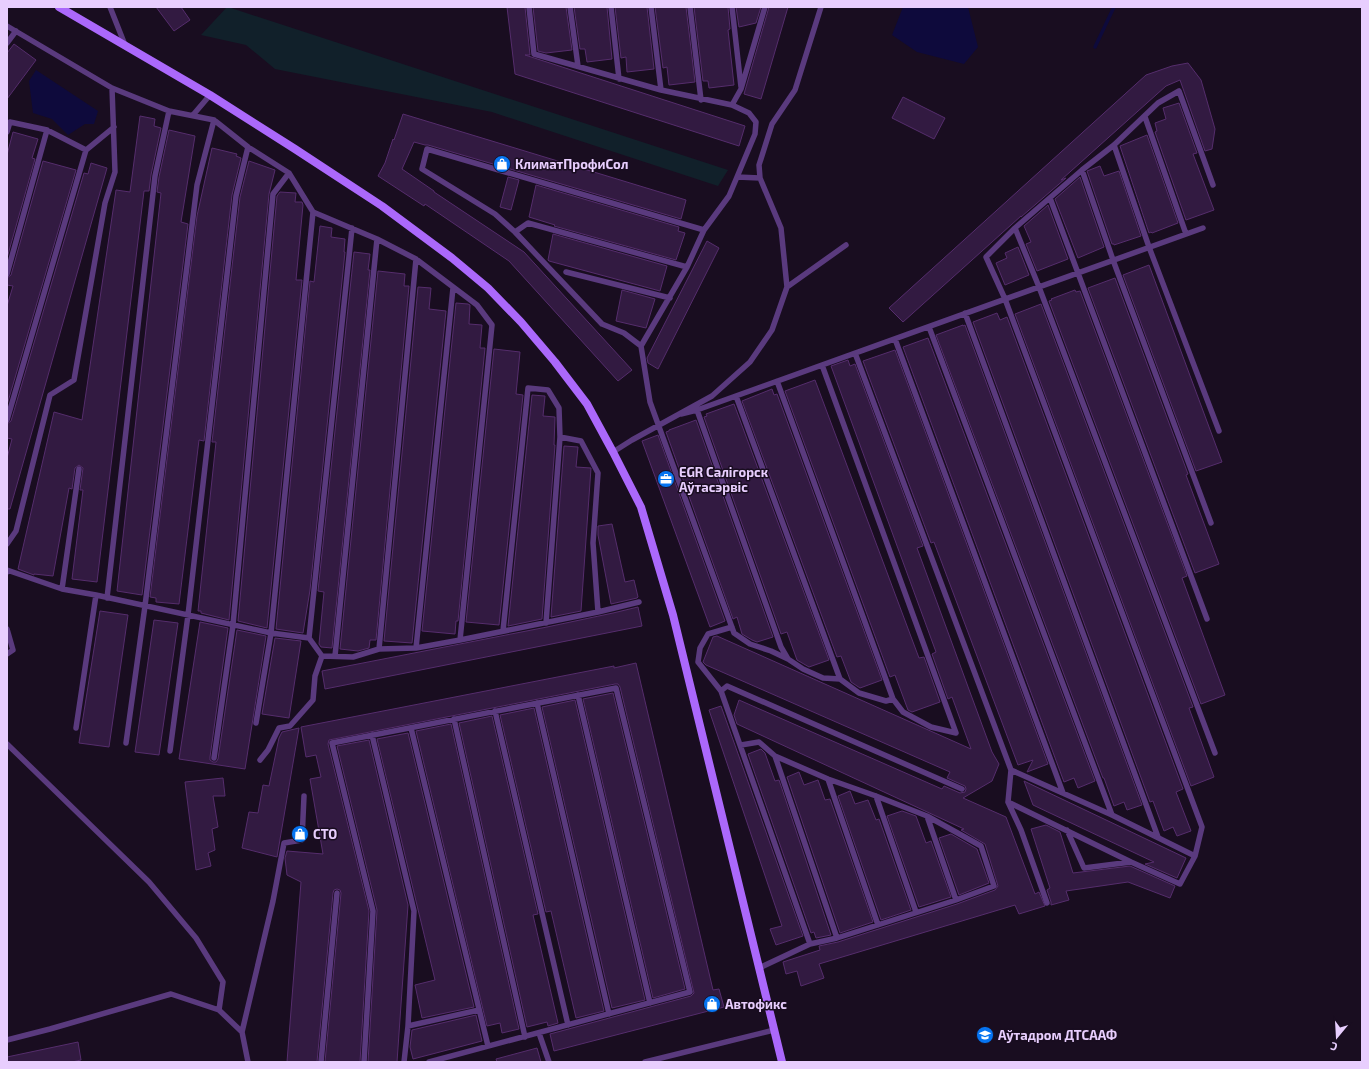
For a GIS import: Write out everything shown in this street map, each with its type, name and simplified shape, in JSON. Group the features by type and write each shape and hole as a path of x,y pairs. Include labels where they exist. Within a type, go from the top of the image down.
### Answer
{"main road":[{"path":"60,7 210,95 382,206 452,258 488,288 521,322 555,362 587,404 641,507 674,615 782,1062"}],"lane":[{"path":"110,7 125,45"},
{"path":"529,7 534,54 661,90 701,100 732,105 749,113 756,122 754,134 730,196 704,230 670,298 641,346 650,402 734,633 750,644 771,651 788,659 803,669 823,678 840,679 859,693 886,701 893,699"},
{"path":"570,7 578,66"},
{"path":"611,7 619,79"},
{"path":"651,7 661,90"},
{"path":"690,7 701,100"},
{"path":"732,7 741,89"},
{"path":"732,105 741,89 766,7"},
{"path":"613,452 712,396 750,362 772,330 787,287 781,228 760,178 759,165 772,124 795,90 821,7"},
{"path":"7,26 112,88 169,111 214,120 248,147 289,173 313,212 377,239 416,259 477,305 492,324 460,640"},
{"path":"7,43 16,31"},
{"path":"7,544 16,531 50,395 74,380 105,203 115,172 112,88"},
{"path":"1008,802 1131,862 1180,884 1195,856 1202,827 1004,299 986,257 1015,228 1082,170 1114,145 1158,103 1179,91 1213,184"},
{"path":"194,115 210,95"},
{"path":"107,598 155,176 169,111"},
{"path":"1145,117 1186,234"},
{"path":"126,744 145,606 197,186 214,120"},
{"path":"7,132 8,123 47,130 86,150"},
{"path":"7,420 86,150 114,127"},
{"path":"7,274 47,130"},
{"path":"1114,145 1150,247 1219,431"},
{"path":"170,750 188,615 236,196 248,147"},
{"path":"641,346 624,333 602,324 515,232 495,214 422,169 427,149 704,230"},
{"path":"1082,170 1113,260 1211,523"},
{"path":"214,758 233,625 273,194 289,173"},
{"path":"737,177 760,178"},
{"path":"1050,198 1207,619"},
{"path":"256,723 270,633 313,212"},
{"path":"515,232 528,222 687,266"},
{"path":"322,656 309,638 352,228"},
{"path":"1015,228 1039,287 1215,753"},
{"path":"681,414 697,410 1203,228"},
{"path":"335,656 377,239"},
{"path":"787,287 846,245"},
{"path":"379,649 416,259"},
{"path":"566,272 670,298"},
{"path":"416,648 453,288"},
{"path":"965,314 1158,837"},
{"path":"929,327 1112,815"},
{"path":"895,339 1063,793"},
{"path":"855,353 1011,770 1008,802 1021,830 1047,903"},
{"path":"777,381 893,699 903,712 931,727 956,733 822,365"},
{"path":"503,631 528,388 548,390 559,408 560,436 546,623"},
{"path":"736,396 840,679"},
{"path":"697,410 781,647 788,659"},
{"path":"560,436 582,441 598,473 593,542 598,612"},
{"path":"62,589 79,470"},
{"path":"7,571 62,589 270,633 309,638"},
{"path":"76,728 96,595"},
{"path":"322,656 353,658 379,649 416,648 546,623 639,602"},
{"path":"732,627 708,634 700,648 698,662 721,691 810,944"},
{"path":"7,629 13,650 7,654"},
{"path":"260,760 268,750 279,728 290,726 313,700 315,676 322,656"},
{"path":"721,691 727,686 962,789"},
{"path":"364,1062 373,911 332,743 616,688 690,992 429,1062"},
{"path":"578,695 650,1003"},
{"path":"537,703 609,1014"},
{"path":"495,711 568,1025"},
{"path":"454,719 525,1036"},
{"path":"411,728 488,1046"},
{"path":"372,735 414,911 408,1026 404,1062"},
{"path":"741,745 759,742 775,756 828,779 927,816 981,846 994,886 956,900 837,938 810,944 759,968"},
{"path":"7,744 149,882 196,938 223,982 219,1010"},
{"path":"775,756 837,938"},
{"path":"1011,770 1112,815 1195,856"},
{"path":"828,779 878,925"},
{"path":"248,1062 242,1032 273,901 284,843 302,840 304,796"},
{"path":"876,796 916,912"},
{"path":"927,816 956,900"},
{"path":"1067,830 1084,868 1131,862"},
{"path":"321,1062 337,893"},
{"path":"7,1040 171,994 219,1010 242,1032"},
{"path":"408,1026 479,1010"},
{"path":"645,1062 774,1030"},
{"path":"539,1033 549,1062"}],"shaded area":[{"path":"227,7 728,170 718,186 492,112 275,69 246,45 201,35"},
{"path":"903,7 968,7 978,47 964,64 917,52 892,35"},
{"path":"36,70 98,111 94,124 85,124 68,135 52,119 33,113 29,81"}],"building":[{"path":"156,7 181,7 190,20 174,31"},
{"path":"507,7 525,7 530,55 525,55 745,126 739,146 515,74"},
{"path":"533,7 566,7 572,50 546,53 538,51"},
{"path":"574,7 607,7 612,59 587,62 585,49 580,49"},
{"path":"615,7 647,7 654,69 627,72 626,57 621,58"},
{"path":"655,7 686,7 695,82 669,85 667,67 663,68"},
{"path":"694,7 728,7 730,29 728,30 734,85 709,88 708,81 703,81"},
{"path":"736,7 761,7 756,23 739,27"},
{"path":"769,7 788,7 761,99 744,94"},
{"path":"14,44 36,60 7,99 7,53"},
{"path":"1188,63 1201,80 1215,129 1212,149 1205,151 1180,80 1166,86 1061,180 1066,178 1021,216 903,322 889,308 1146,75 1172,66"},
{"path":"903,97 945,118 934,139 892,118"},
{"path":"1179,103 1197,153 1193,154 1214,210 1186,220 1155,132 1157,131 1155,123 1166,119 1163,108"},
{"path":"403,114 686,200 681,219 414,142 402,169 524,252 632,370 618,381 509,261 425,204 424,206 378,176 385,163"},
{"path":"140,116 155,119 154,126 161,128 149,191 144,191 97,582 72,579 83,490 80,490 83,468 79,465 75,468 72,489 69,488 53,576 34,575 18,569 54,412 82,420 116,190 130,192"},
{"path":"169,130 195,136 181,222 188,224 142,595 117,591 161,193 157,192"},
{"path":"13,132 38,139 32,158 35,159 7,258 7,155"},
{"path":"1147,135 1178,223 1152,233 1149,233 1120,146"},
{"path":"212,148 237,154 236,156 241,158 232,195 204,441 199,440 179,604 156,602 156,598 150,597 197,216"},
{"path":"43,161 76,170 7,405 7,306 13,286 7,285 7,278 11,275"},
{"path":"249,161 275,170 269,194 229,620 198,611 216,442 212,442 240,197"},
{"path":"91,163 107,168 10,509 7,509 7,458 12,439 7,438 7,424 11,421 84,173 88,174"},
{"path":"1100,166 1104,176 1119,171 1141,236 1114,245 1112,244 1087,171"},
{"path":"508,177 519,180 511,210 500,207"},
{"path":"1080,177 1104,247 1078,258 1055,199"},
{"path":"536,185 679,227 678,231 685,233 676,260 554,226 555,225 529,217"},
{"path":"280,192 296,193 295,202 302,202 303,205 296,280 302,280 267,628 238,621 277,196"},
{"path":"1048,205 1068,259 1037,271 1026,244 1031,242 1024,226"},
{"path":"320,226 332,228 331,237 345,239 345,252 310,590 303,633 276,629 310,281 314,282"},
{"path":"553,234 667,266 660,291 549,261"},
{"path":"707,241 719,248 658,369 648,363 647,358"},
{"path":"1018,247 1029,275 1005,285 996,263 1007,258 1005,253"},
{"path":"354,252 370,254 368,270 370,270 332,648 321,647 319,644 324,592 318,591"},
{"path":"1149,265 1222,462 1196,471 1123,275"},
{"path":"378,271 405,274 404,286 409,286 376,640 370,640 369,648 358,651 340,649"},
{"path":"1115,278 1188,474 1186,475 1219,564 1195,573 1088,288"},
{"path":"418,287 431,288 429,309 446,311 412,643 384,641"},
{"path":"622,290 655,299 646,328 616,321"},
{"path":"1075,290 1076,292 1080,291 1187,576 1182,578 1225,695 1201,704 1049,301"},
{"path":"456,303 470,305 469,324 482,325 480,348 485,348 458,621 456,621 455,634 422,631"},
{"path":"1041,304 1193,707 1189,708 1214,777 1191,786 1015,314"},
{"path":"997,313 1000,320 1007,317 1183,789 1176,792 1191,831 1177,836 1173,827 1164,831 1153,801 1150,802 973,322"},
{"path":"965,325 1142,805 1127,810 1124,802 1114,806 936,335"},
{"path":"928,338 1095,781 1078,788 1074,778 1064,782 903,347"},
{"path":"494,349 520,352 516,394 523,395 499,625 466,622"},
{"path":"895,350 1048,764 1027,772 1033,760 1018,765 934,542 931,543 863,361"},
{"path":"848,360 850,366 855,364 923,546 917,548 992,752 999,764 992,781 963,798 1006,817 1035,894 1039,892 1045,906 1019,914 1015,905 819,964 824,978 801,986 797,971 786,974 783,962 820,950 819,946 838,942 957,904 995,890 998,886 985,844 961,830 964,829 737,724 734,715 739,700 942,789 944,786 960,793 965,792 965,786 947,778 950,772 706,665 703,662 713,637 717,636 971,749 952,697 948,699 932,654 936,652 831,366"},
{"path":"815,380 919,658 924,657 940,702 912,712 908,710 895,675 890,677 785,391"},
{"path":"772,389 774,395 777,394 882,680 860,688 851,682 841,656 837,657 742,401"},
{"path":"532,395 545,396 543,416 555,417 555,445 542,619 508,626"},
{"path":"734,404 829,660 809,667 797,660 787,632 781,634 704,417 707,416 706,414"},
{"path":"696,420 773,637 757,642 752,640 742,634 737,617 733,619 666,432"},
{"path":"658,435 725,621 710,627 642,441"},
{"path":"564,446 578,447 576,467 591,468 581,611 551,617"},
{"path":"612,524 625,582 634,580 638,597 611,604 598,535 598,526"},
{"path":"638,607 642,626 325,689 322,671 547,627"},
{"path":"100,611 128,615 109,747 79,743"},
{"path":"154,620 178,623 159,755 135,752"},
{"path":"200,622 228,628 210,757 210,760 213,762 216,762 218,759 237,630 266,636 245,769 179,759"},
{"path":"275,638 301,641 289,718 262,714"},
{"path":"636,663 713,990 719,989 724,1007 554,1051 550,1034 691,996 694,993 620,687 618,684 615,684 329,740 328,744 369,911 360,1062 325,1062 341,893 340,890 337,889 334,890 333,893 317,1062 287,1062 301,882 287,875 285,858 287,851 323,854 310,779 321,777 316,755 306,757 301,727"},
{"path":"613,693 685,989 653,998 583,699"},
{"path":"575,700 645,1000 612,1008 542,707"},
{"path":"721,706 803,936 776,945 770,929 782,926 709,710"},
{"path":"534,708 604,1011 576,1018 551,911 546,912 500,715"},
{"path":"492,716 538,914 533,915 558,1023 548,1026 547,1022 527,1027 459,723"},
{"path":"451,724 519,1029 502,1033 500,1023 487,1026 416,731"},
{"path":"299,728 277,857 242,848 249,812 258,813 263,785 269,786 279,738 282,732"},
{"path":"408,733 474,1007 422,1018 415,985 435,980 377,739"},
{"path":"369,740 408,905 397,1062 368,1062 377,910 337,746"},
{"path":"761,749 765,753 775,781 779,780 831,935 816,938 814,932 811,933 748,754"},
{"path":"799,772 804,785 818,780 825,800 830,799 873,922 840,933 787,777"},
{"path":"223,778 225,796 213,796 218,827 212,829 215,850 208,853 211,866 196,870 185,782"},
{"path":"1024,781 1186,858 1177,878 1145,864 1154,862 1033,805"},
{"path":"850,791 855,804 868,800 876,820 879,819 911,910 881,920 838,796"},
{"path":"902,811 916,816 926,843 931,841 951,897 919,907 887,816"},
{"path":"1046,825 1060,832 1073,873 1130,866 1175,886 1170,898 1128,882 1066,891 1069,900 1051,905 1047,890 1050,888 1031,829"},
{"path":"951,834 977,849 989,883 959,895 939,838"},
{"path":"476,1015 482,1041 413,1059 410,1047 412,1030"},
{"path":"78,1042 81,1060 72,1062 7,1062 7,1057"},
{"path":"537,1048 541,1062 497,1062 496,1059"}],"waterway":[{"path":"1095,47 1114,7"}],"place":[{"name":"КлиматПрофиСол","path":"502,164"},
{"name":"EGR Салігорск Аўтасэрвіс","path":"666,479"},
{"name":"СТО","path":"300,834"},
{"name":"Автофикс","path":"712,1004"},
{"name":"Аўтадром ДТСААФ","path":"985,1035"}]}
